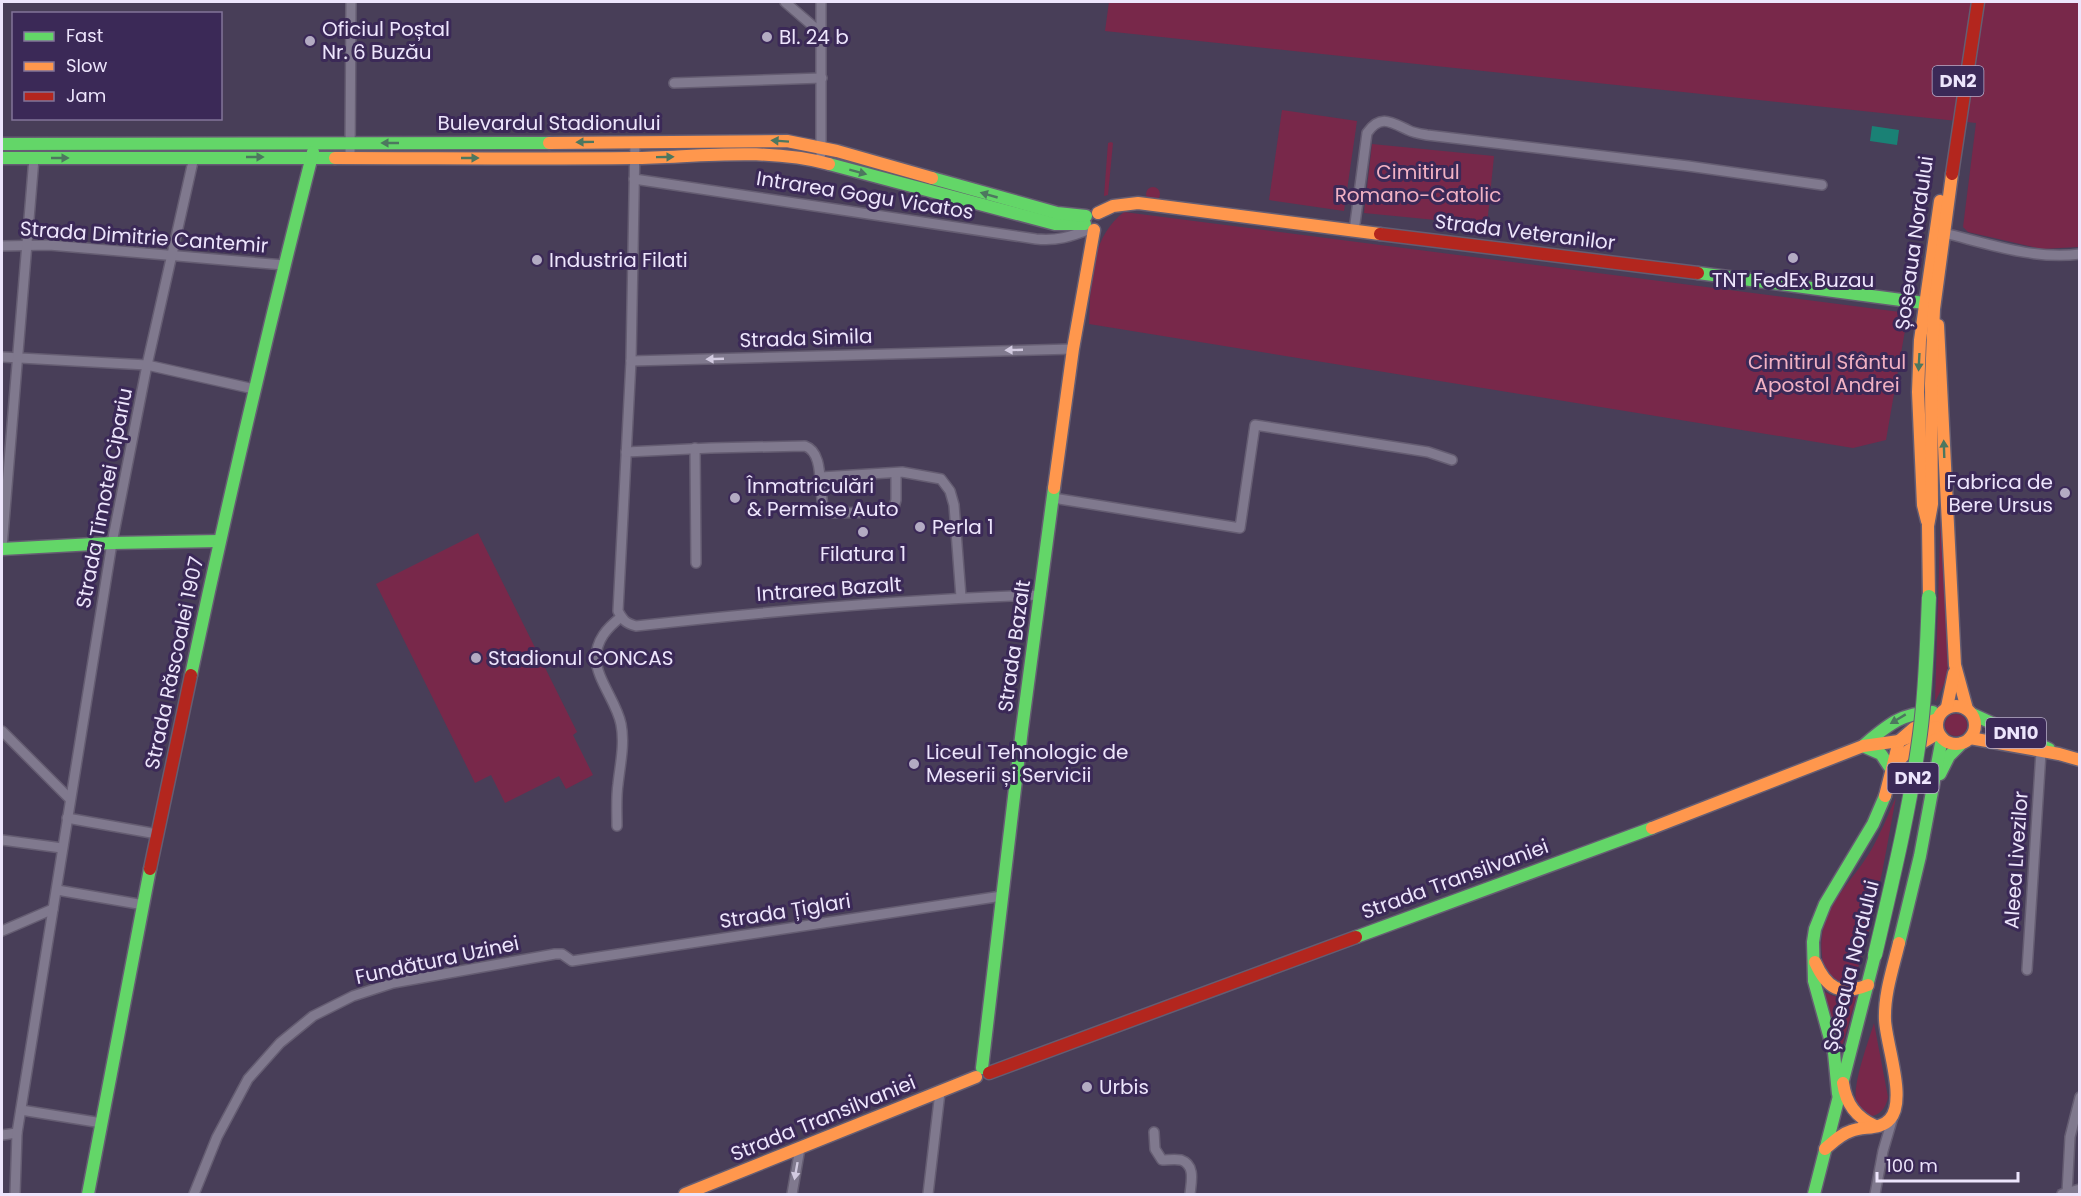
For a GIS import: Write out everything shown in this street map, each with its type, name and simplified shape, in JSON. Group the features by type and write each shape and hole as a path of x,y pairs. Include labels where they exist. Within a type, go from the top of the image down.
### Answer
{"main road":[{"name":"Șoseaua Nordului","path":"1970,2 1930,300 1940,349 1955,665 1970,711"},
{"name":"Șoseaua Nordului","path":"1814,1194 1875,955 1907,811 1917,751 1925,681 1929,597 1928,526 1923,505 1918,368 1944,233 1978,2"},
{"name":"Bulevardul Stadionului","path":"2,158 194,157 313,151 768,140 821,147 1023,205 1093,222"},
{"name":"Bulevardul Stadionului","path":"2,144 313,151"},
{"name":"Bulevardul Stadionului","path":"350,150 634,158 767,155 792,157 820,162 1055,224 1093,222"},
{"name":"Strada Răscoalei 1907","path":"88,1194 158,834 219,541 313,151"},
{"name":"Strada Veteranilor","path":"1093,222 1120,204 1138,203 1930,300"},
{"name":"Strada Bazalt","path":"982,1073 1002,896 1053,498 1093,222"},
{"path":"2,548 219,541"},
{"name":"Șoseaua Nordului","path":"1933,788 1940,723 1955,665"},
{"path":"1825,1149 1852,1130 1885,1124 1893,1116 1897,1092 1885,1031 1885,1008 1912,893 1933,788 1949,756 1966,741 1975,729 1974,718 1970,711 1954,705 1940,723 1891,769 1883,754 1876,749 1863,746"},
{"name":"DN10","path":"1970,711 2059,754 2079,760"},
{"path":"1863,746 1905,714 1940,723 1953,744 1966,741"},
{"name":"Strada Transilvaniei","path":"685,1194 982,1073 1652,828 1863,746 1899,741 1940,723"},
{"name":"Șoseaua Nordului","path":"1838,1098 1834,1053 1814,981 1814,935 1825,904 1872,824 1886,792 1899,741"},
{"name":"DN10","path":"1966,741 2059,754"},
{"path":"1813,959 1819,973 1832,987 1844,991 1856,990 1868,985"},
{"path":"1843,1080 1845,1097 1849,1105 1860,1118 1876,1126"}],"street":[{"path":"350,150 351,2"},
{"path":"785,2 821,33"},
{"path":"820,162 821,2"},
{"path":"675,83 822,78"},
{"path":"1354,231 1367,133 1373,124 1382,121 1398,125 1411,132 1427,135 1688,166 1822,185"},
{"path":"617,826 617,787 622,754 621,725 596,660 599,640 611,626 622,619 618,611 630,361 635,142"},
{"name":"Strada Timotei Cipariu","path":"15,1194 17,1133 112,543 147,365 194,157"},
{"path":"2,548 5,447 16,356 34,158"},
{"name":"Intrarea Gogu Vicatos","path":"634,179 1053,241 1067,238 1093,222"},
{"path":"1944,233 2031,254 2049,256 2079,254"},
{"name":"Strada Dimitrie Cantemir","path":"2,246 26,245 284,265"},
{"name":"Strada Simila","path":"630,361 1073,349"},
{"path":"2,357 147,365 254,389"},
{"path":"1053,498 1240,528 1255,425 1428,452 1452,459"},
{"path":"626,452 805,446 814,452 821,477 822,505 825,512 885,512 894,507 896,500 896,473"},
{"path":"695,448 696,562"},
{"path":"821,477 902,472 941,479 950,491 954,505 961,597"},
{"name":"Intrarea Bazalt","path":"622,619 627,624 636,626 764,612 961,597 1041,595"},
{"path":"2,731 70,799"},
{"name":"Aleea Livezilor","path":"2027,970 2041,752"},
{"path":"67,818 158,834"},
{"path":"2,840 63,848"},
{"path":"57,890 144,905"},
{"name":"Strada Țiglari","path":"572,961 1002,896"},
{"path":"2,931 53,909"},
{"name":"Fundătura Uzinei","path":"194,1194 217,1137 248,1079 280,1043 313,1016 353,996 393,984 555,954 562,954 572,961"},
{"path":"928,1194 940,1092"},
{"path":"2079,1097 2070,1137 2064,1194 2079,1189"},
{"path":"21,1110 102,1124"},
{"path":"1875,1194 1883,1150 1893,1116"},
{"path":"1154,1132 1155,1149 1162,1160 1179,1160 1188,1164 1191,1171 1190,1194"},
{"path":"2,1135 17,1133"},
{"path":"792,1194 800,1148"}],"green space":[{"path":"1109,2 2079,2 2079,247 2042,249 1968,232 1963,227 1976,123 1105,31"},
{"path":"1282,110 1357,121 1344,211 1269,200"},
{"path":"1108,143 1113,143 1108,195 1104,196"},
{"name":"Cimitirul Romano-Catolic","path":"1372,144 1494,156 1487,225 1364,213"},
{"path":"1150,187 1156,187 1160,194 1156,201 1150,201 1146,197 1146,191"},
{"name":"Cimitirul Sfântul Apostol Andrei","path":"1124,212 1908,313 1886,440 1853,448 1089,324 1092,278 1098,249 1104,235"},
{"path":"1941,504 1948,666 1945,682 1935,702"},
{"name":"Stadionul CONCAS","path":"478,533 577,732 573,735 593,775 566,789 559,776 505,803 491,775 475,783 376,584"},
{"path":"1956,714 1964,717 1967,725 1964,733 1956,736 1948,733 1945,725 1948,717"},
{"path":"1896,797 1879,888 1862,957 1851,980 1837,982 1830,977 1823,964 1824,925 1836,900 1874,845"},
{"path":"1823,991 1840,997 1857,995 1840,1054"},
{"path":"1874,1023 1888,1097 1886,1104 1878,1114 1867,1116 1858,1108 1856,1093 1862,1062"}],"shaded area":[{"path":"1872,126 1899,130 1897,145 1870,141"}],"traffic: fast":[{"path":"2,144 549,143"},
{"path":"191,675 249,413 313,152"},
{"path":"2,158 335,158"},
{"path":"829,164 1055,224 1085,224"},
{"path":"932,178 1057,213 1086,216"},
{"path":"1698,273 1924,303"},
{"path":"982,1068 1022,729 1054,488"},
{"path":"2,549 112,543 219,541"},
{"path":"1875,955 1916,762 1924,700 1929,597"},
{"path":"1864,745 1896,721 1912,715 1933,712"},
{"path":"1972,714 2049,749"},
{"path":"1899,943 1920,856 1942,738"},
{"path":"1940,774 1949,756 1962,743"},
{"path":"1865,747 1881,754 1891,769"},
{"path":"1838,1094 1834,1053 1814,981 1815,929 1825,904 1873,824 1885,796"},
{"path":"1356,937 1652,828"},
{"path":"88,1194 150,869"},
{"path":"1814,1194 1875,955"}],"traffic: slow":[{"path":"549,143 787,141 837,151 932,178"},
{"path":"335,158 633,158 756,154 829,164"},
{"path":"1929,597 1928,526 1932,504 1931,384 1934,309 1952,174"},
{"path":"1927,521 1923,505 1918,392 1920,340 1940,201"},
{"path":"1098,213 1113,206 1138,203 1380,234"},
{"path":"1054,488 1073,349 1094,230"},
{"path":"1938,325 1955,665 1967,709"},
{"path":"1947,707 1954,673"},
{"path":"1956,706 1970,711 1975,725 1970,739 1956,744 1942,739 1937,725 1942,711 1956,706"},
{"path":"1885,796 1899,741 1914,728 1937,719"},
{"path":"1652,828 1863,746 1899,741 1936,727"},
{"path":"1894,766 1908,751 1938,733"},
{"path":"1970,738 2080,760"},
{"path":"1825,1149 1847,1132 1882,1125 1890,1119 1895,1110 1896,1086 1886,1030 1885,1010 1889,981 1899,943"},
{"path":"1815,962 1824,979 1836,988 1850,990 1868,985"},
{"path":"685,1194 976,1077"},
{"path":"1843,1083 1853,1109 1875,1126"}],"traffic: jam":[{"path":"1952,174 1978,2"},
{"path":"1380,234 1698,273"},
{"path":"150,869 191,675"},
{"path":"989,1073 1356,937"}],"place":[{"name":"Bl. 24 b","path":"767,37"},
{"name":"Oficiul Poștal Nr. 6 Buzău","path":"310,41"},
{"name":"TNT FedEx Buzau","path":"1793,258"},
{"name":"Industria Filati","path":"537,260"},
{"name":"Fabrica de Bere Ursus","path":"2065,493"},
{"name":"Înmatriculări & Permise Auto","path":"735,498"},
{"name":"Perla 1","path":"920,527"},
{"name":"Filatura 1","path":"863,532"},
{"name":"Stadionul CONCAS","path":"476,658"},
{"name":"Liceul Tehnologic de Meserii și Servicii","path":"914,764"},
{"name":"Urbis","path":"1087,1087"}]}
